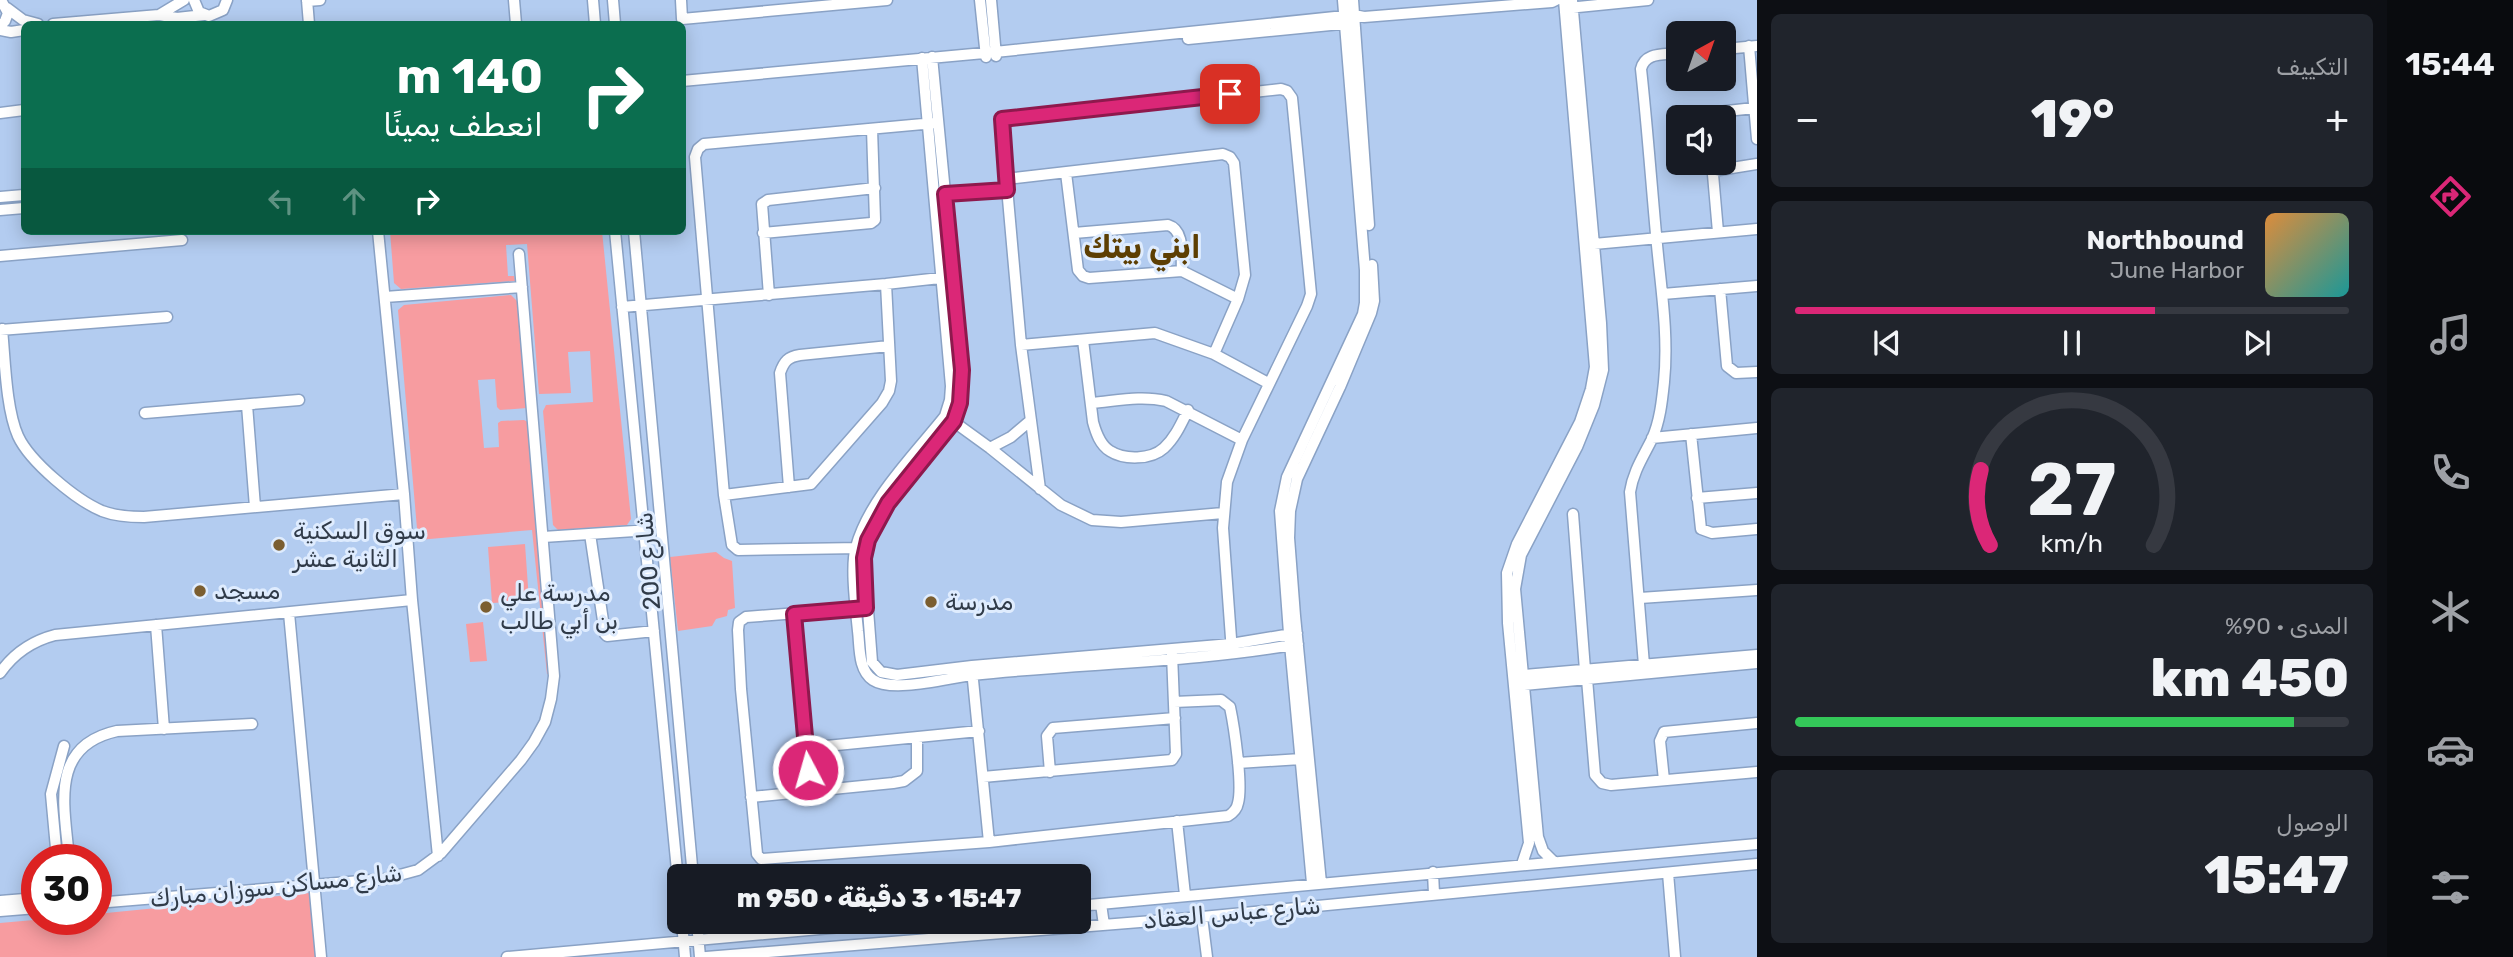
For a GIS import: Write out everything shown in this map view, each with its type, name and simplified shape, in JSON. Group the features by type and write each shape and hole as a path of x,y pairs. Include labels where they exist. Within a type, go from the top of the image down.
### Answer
{"street":[{"path":"159,15 184,0"},
{"path":"194,0 195,8 204,15"},
{"path":"88,21 159,15 177,18 209,16 219,14 227,0"},
{"path":"309,21 307,1 320,0"},
{"path":"514,0 516,21"},
{"path":"593,0 595,21"},
{"path":"613,0 615,21"},
{"path":"681,0 682,21"},
{"path":"686,22 887,0"},
{"path":"980,0 991,54"},
{"path":"991,0 991,54"},
{"path":"1343,0 1352,19"},
{"path":"1317,883 1300,759 1289,538 1292,495 1336,385 1371,313 1374,301 1352,19 1353,0"},
{"path":"686,83 1554,1 1568,4 1648,0"},
{"path":"4,3 26,21"},
{"path":"4,3 7,17 0,28 11,32 21,30"},
{"path":"1568,4 1594,244 1597,324"},
{"path":"1554,862 1534,842 1513,623 1515,580 1521,555 1583,434 1599,391 1603,364 1597,324 1568,4"},
{"path":"1753,46 1757,139"},
{"path":"1644,665 1630,492 1636,468 1652,438 1660,410 1666,362 1663,294 1641,69 1648,57 1666,55"},
{"path":"927,60 948,277 962,370 960,403 888,503 860,548 861,608 872,662 881,672 897,675 972,671 1172,654 1294,639"},
{"path":"1040,489 1021,345 1002,119 1281,89 1287,91 1292,98 1311,294 1242,440 1227,482 1223,513 1231,648"},
{"path":"1736,110 1754,108"},
{"path":"0,113 21,110"},
{"path":"860,548 734,549 732,545 724,495 695,157 704,144 934,123"},
{"path":"934,123 945,194 948,277"},
{"path":"763,233 871,223 876,216 872,129"},
{"path":"945,194 1066,173 1223,155 1230,157 1234,163 1245,275 1238,299 1214,354"},
{"path":"1736,165 1757,164"},
{"path":"1066,173 1078,270 1083,276 1089,278 1182,271 1238,299"},
{"path":"1713,175 1718,232"},
{"path":"769,295 762,204 768,200 875,188"},
{"path":"0,197 21,195"},
{"path":"0,210 21,208"},
{"path":"1074,233 1168,225 1175,227 1180,232 1182,271"},
{"path":"1594,244 1757,229"},
{"path":"136,235 137,244"},
{"path":"379,235 438,856"},
{"name":"شارع 200","path":"615,235 676,864"},
{"name":"شارع 200","path":"634,235 692,864"},
{"path":"0,256 182,240"},
{"name":"شارع مساكن سوزان مبارك","path":"112,902 393,878 418,870 438,856 528,752 549,711 554,676 519,254"},
{"path":"622,307 948,277"},
{"path":"724,495 806,486 815,482 882,403 891,381 886,284"},
{"path":"1663,294 1757,286"},
{"path":"385,297 522,287"},
{"path":"1720,289 1727,366 1736,373 1757,372"},
{"path":"167,317 1,330 12,415 18,437 43,467 79,497 102,511 130,517 404,494"},
{"path":"1021,345 1156,333 1214,354 1268,383"},
{"path":"1083,340 1096,433 1109,450 1122,456 1153,454 1165,448 1174,438 1188,411"},
{"path":"789,487 780,373 784,362 791,356 889,346"},
{"path":"1091,403 1153,398 1166,401 1242,440"},
{"path":"145,414 299,400"},
{"path":"247,405 255,508"},
{"path":"949,419 1040,489 1076,514 1092,520 1108,522 1223,513"},
{"path":"990,448 1011,437 1031,420"},
{"path":"1652,438 1757,428"},
{"path":"1691,434 1699,526 1706,533 1757,529"},
{"path":"1697,498 1757,493"},
{"path":"1573,514 1595,775 1599,781 1608,785 1757,772"},
{"path":"543,537 661,530"},
{"path":"590,534 605,634 607,636 654,631"},
{"path":"1640,598 1757,590"},
{"path":"0,673 22,650 46,638 412,600"},
{"path":"861,608 746,617 738,626 751,797 757,855 762,860 989,842 1228,816 1234,812 1239,801 1238,763 1228,703 1221,700 1174,702"},
{"path":"289,613 321,957"},
{"path":"794,614 811,792"},
{"path":"1513,623 1523,680 1534,842 1522,864"},
{"path":"156,625 164,729"},
{"path":"1294,639 1317,883"},
{"path":"983,777 1172,760 1176,754 1172,654"},
{"path":"1523,680 1667,667 1757,655"},
{"path":"1586,675 1644,665 1667,667 1757,663"},
{"path":"972,671 989,842"},
{"path":"1050,772 1047,736 1053,728 1175,718"},
{"path":"1664,780 1660,741 1664,732 1757,723"},
{"path":"68,844 63,794 66,774 80,750 93,740 117,731 252,724"},
{"path":"806,748 979,731"},
{"path":"751,797 904,781 917,771 917,738"},
{"path":"56,844 51,794 64,746"},
{"path":"1238,763 1300,759"},
{"path":"51,794 63,794"},
{"path":"1177,821 1185,895"},
{"name":"شارع عباس العقاد","path":"1091,905 1757,844"},
{"name":"شارع عباس العقاد","path":"706,957 1202,917 1757,864"},
{"path":"1433,872 1434,894"},
{"path":"1668,873 1675,957"},
{"path":"0,901 21,899"},
{"path":"1101,904 1104,925"},
{"path":"0,911 21,909"},
{"path":"1202,917 1207,957"},
{"path":"683,934 685,957"},
{"path":"698,934 700,957"},
{"path":"507,957 630,952 684,941 764,934"}],"shaded area":[{"path":"390,235 602,235 631,519 627,525 558,530 553,525 543,411 546,405 593,402 590,351 568,352 571,393 539,394 527,244 506,245 508,276 514,276 515,281 401,289 394,283"},
{"path":"511,295 519,303 527,408 500,410 497,407 495,379 478,380 484,448 499,447 498,423 501,421 528,422 553,674 547,674 532,530 418,540 398,310 404,305"},
{"path":"525,544 529,601 492,603 488,547"},
{"path":"716,552 732,561 735,608 728,610 727,616 716,619 712,626 678,631 670,557"},
{"path":"483,622 487,661 470,662 466,624"},
{"path":"309,893 312,897 318,957 0,957 0,923 21,921 21,935 112,935 112,912"}],"place":[{"name":"سوق السكنية الثانية عشر","path":"279,545"},
{"name":"مسجد","path":"200,591"},
{"name":"مدرسة","path":"931,602"},
{"name":"مدرسة علي بن أبي طالب","path":"486,607"}],"district":[{"name":"ابني بيتك","path":"1142,247"}],"route":[{"path":"808,770 794,614 866,608 864,558 868,540 888,503 954,421 960,403 962,370 945,194 1007,190 1002,119 1230,94"}]}
